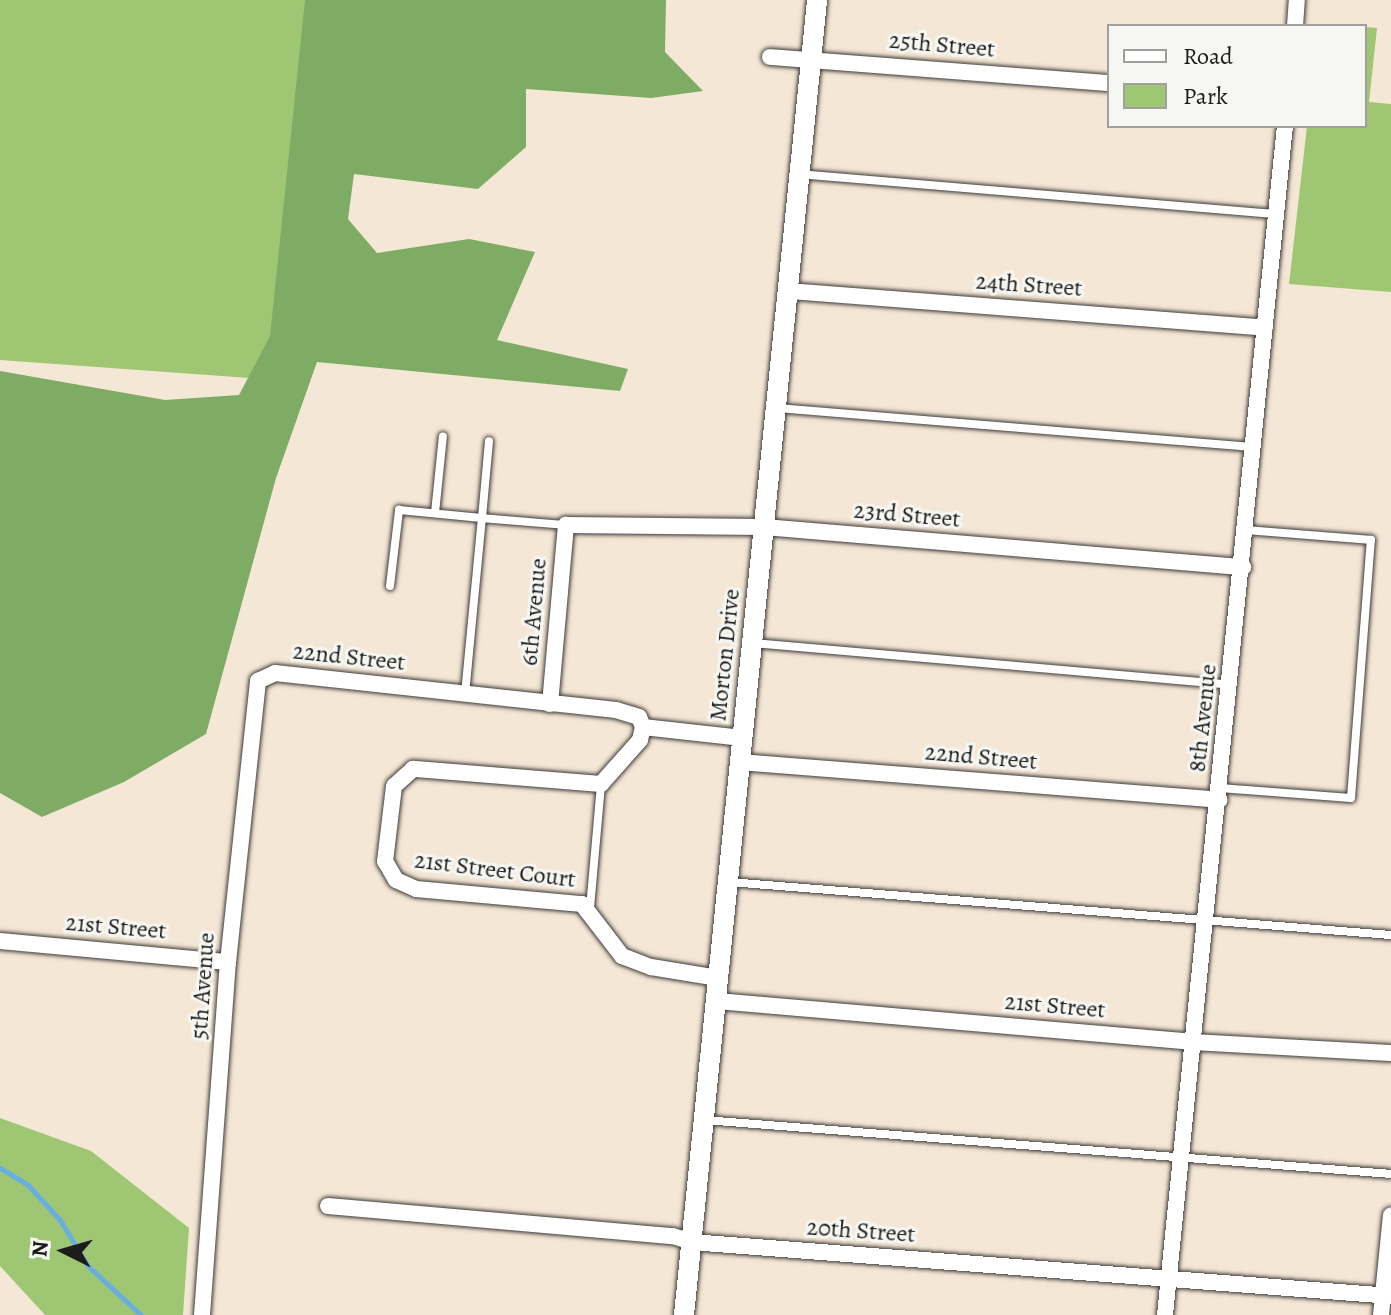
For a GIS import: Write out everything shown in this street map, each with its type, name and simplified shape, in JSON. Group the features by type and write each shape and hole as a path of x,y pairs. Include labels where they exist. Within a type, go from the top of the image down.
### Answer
{"street":[{"name":"Morton Drive","path":"684,1315 817,0"},
{"path":"1295,24 1297,0"},
{"name":"25th Street","path":"770,57 810,57 1107,83"},
{"name":"8th Avenue","path":"1165,1315 1243,567 1285,128"},
{"name":"24th Street","path":"789,291 1265,328"},
{"name":"23rd Street","path":"566,525 764,527 1243,567"},
{"name":"6th Avenue","path":"550,704 566,525"},
{"name":"22nd Street","path":"275,673 629,713 639,717 643,727 742,738"},
{"name":"5th Avenue","path":"202,1315 228,962 252,702 258,681 275,673"},
{"path":"601,784 640,740 643,727"},
{"name":"22nd Street","path":"739,762 1220,794"},
{"name":"21st Street Court","path":"601,784 413,769 394,786 385,861 389,872 406,886 590,908 622,956 651,967 718,978"},
{"name":"21st Street","path":"0,941 228,962"},
{"name":"21st Street","path":"716,1001 1192,1042 1391,1053"},
{"name":"20th Street","path":"328,1206 673,1236 691,1242 1387,1296"},
{"path":"1381,1315 1387,1296 1391,1215"}],"lane":[{"path":"798,174 1276,214"},
{"path":"777,408 1254,447"},
{"path":"435,513 443,436"},
{"path":"465,695 489,441"},
{"path":"390,586 399,510 566,525"},
{"path":"1220,794 1351,798 1371,540 1246,530"},
{"path":"753,643 1230,685"},
{"path":"590,908 601,784"},
{"path":"728,882 1391,935"},
{"path":"703,1120 1391,1174"}],"green space":[{"path":"0,0 325,0 292,381 0,360"},
{"path":"305,0 666,0 665,52 703,91 651,98 526,89 526,147 478,189 354,174 348,219 377,253 469,239 535,252 497,340 628,369 620,391 317,362 276,478 206,734 124,782 42,817 0,793 0,371 165,400 239,395 270,336"},
{"path":"1367,27 1377,28 1369,102 1391,104 1391,292 1289,284 1307,128 1367,128"},
{"path":"0,1118 91,1151 189,1228 183,1315 45,1315 0,1266"}],"waterway":[{"path":"0,1168 28,1185 60,1220 87,1265 141,1315"}]}
